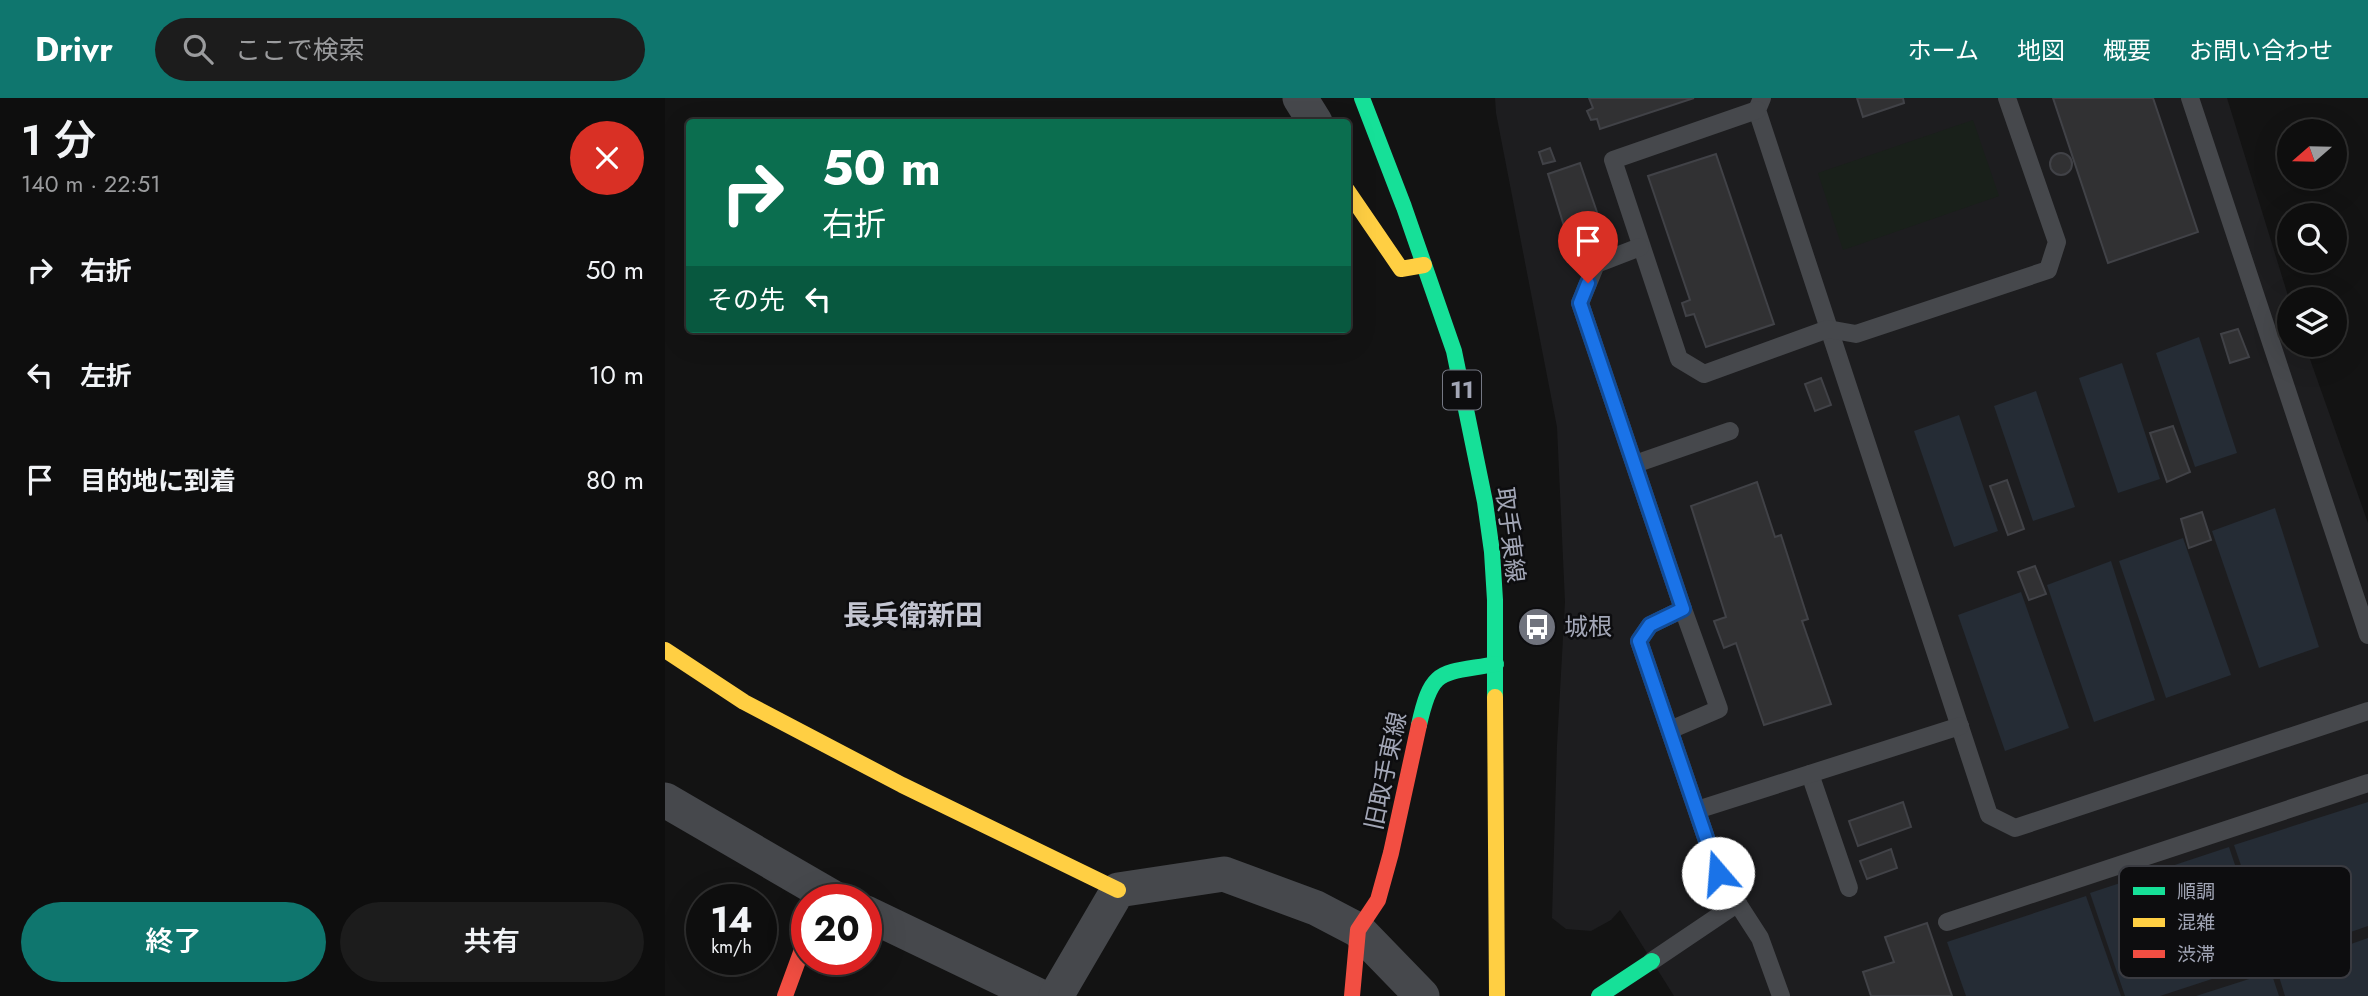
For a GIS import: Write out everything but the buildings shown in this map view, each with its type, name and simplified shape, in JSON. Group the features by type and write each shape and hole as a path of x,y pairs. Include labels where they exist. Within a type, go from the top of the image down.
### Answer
{"street":[{"path":"1300,98 1313,119"},
{"name":"取手東線","path":"1360,116 1424,265 1454,351 1485,502 1495,600 1497,996"},
{"path":"1351,196 1401,269 1424,265"},
{"path":"665,650 744,702 902,785 1118,890 1224,874 1316,908 1358,930 1422,996"},
{"name":"旧取手東線","path":"1358,930 1378,900 1426,694 1436,679 1452,672 1496,664"},
{"path":"665,800 805,884"},
{"path":"1056,996 1118,890"},
{"path":"882,921 1039,996"},
{"path":"1352,996 1358,930"},
{"path":"1599,996 1652,961"},
{"path":"785,996 793,975"}],"lane":[{"path":"2007,98 2057,242 2048,270 1856,334 1828,329 1704,374 1679,359 1613,160 1759,104 1828,329 1989,815 2015,828 2368,711"},
{"path":"2190,98 2368,635"},
{"path":"1640,247 1596,264 1580,303 1719,709 1669,730"},
{"path":"1635,464 1730,431"},
{"path":"1683,609 1650,625 1639,641 1718,873 1760,938 1781,996"},
{"path":"1697,810 1960,726"},
{"path":"1810,774 1849,888"},
{"path":"1947,922 2368,783"},
{"path":"1652,961 1738,904"}],"shaded area":[{"path":"1495,98 2227,98 2277,260 2277,273 2281,273 2285,287 2277,287 2277,357 2309,357 2368,523 2368,996 1674,996 1620,910 1611,920 1591,931 1566,929 1552,918 1557,745 1565,602 1557,427"},
{"path":"1973,120 1999,196 1843,250 1818,173"},
{"path":"2199,337 2237,453 2195,467 2156,353"},
{"path":"2122,363 2160,479 2118,493 2079,378"},
{"path":"2036,391 2075,507 2033,521 1994,406"},
{"path":"1959,415 1998,531 1954,547 1914,431"},
{"path":"2275,508 2319,647 2259,668 2212,531"},
{"path":"2183,538 2231,675 2166,698 2119,561"},
{"path":"2111,561 2155,700 2094,722 2047,585"},
{"path":"2021,592 2069,728 2005,751 1958,615"},
{"path":"2368,802 2368,926 2351,932 2351,866 2241,866 2234,845"},
{"path":"2229,847 2235,866 2172,866"},
{"path":"2119,883 2119,978 2215,978 2160,996 2125,996 2090,893"},
{"path":"2086,896 2121,996 1966,996 1947,942"},
{"path":"2368,938 2368,996 2285,996 2279,978 2351,978 2351,944"},
{"path":"2252,978 2273,978 2279,996 2196,996"}],"traffic: fast":[{"path":"1362,98 1404,207 1454,351 1485,502 1492,552 1495,697"},
{"path":"1419,725 1429,692 1442,676 1463,669 1496,664"},
{"path":"1599,996 1652,961"}],"traffic: slow":[{"path":"1351,196 1401,269 1424,265"},
{"path":"665,650 744,702 902,785 1118,890"},
{"path":"1495,697 1497,996"}],"traffic: jam":[{"path":"1352,996 1358,930 1378,900 1419,725"},
{"path":"785,996 793,975"}],"place":[{"name":"城根","path":"1537,627"}],"district":[{"name":"長兵衛新田","path":"913,615"}],"route":[{"path":"1588,283 1580,303 1683,609 1650,625 1639,641 1718,873"}]}
